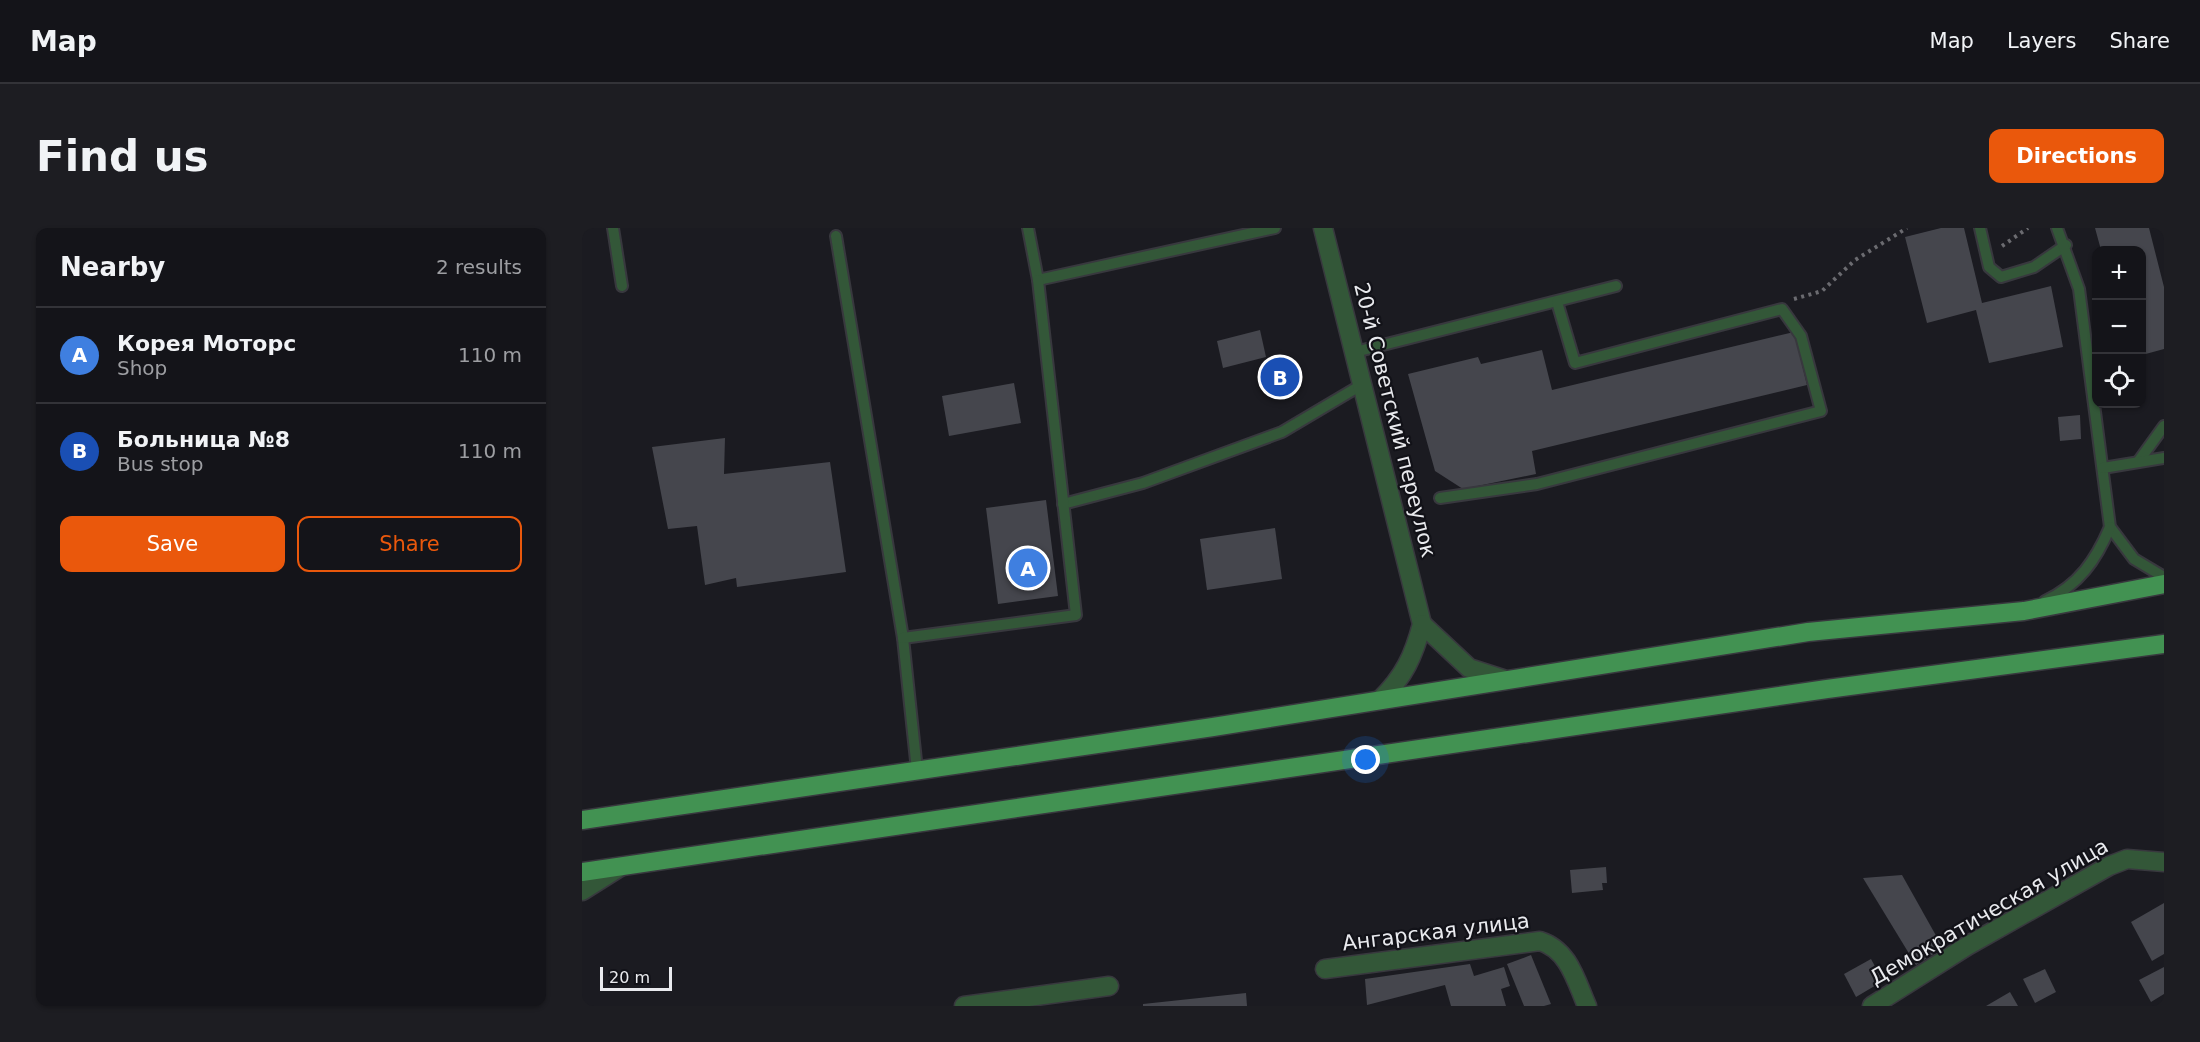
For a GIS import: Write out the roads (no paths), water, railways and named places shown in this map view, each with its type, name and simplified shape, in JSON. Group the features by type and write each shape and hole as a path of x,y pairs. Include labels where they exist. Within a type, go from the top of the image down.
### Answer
{"main road":[{"path":"582,820 1380,700 1808,632 2024,611 2164,584"},
{"path":"582,872 1827,689 2164,644"}],"street":[{"name":"20-й Советский переулок","path":"1323,228 1364,384 1422,624"},
{"path":"1380,700 1405,673 1414,653 1422,624 1469,668 1503,679"},
{"name":"Демократическая улица","path":"1872,1006 1966,946 2109,866 2127,859 2150,858 2164,862"},
{"path":"582,891 620,867"},
{"name":"Ангарская улица","path":"1325,969 1540,941 1557,948 1567,961 1587,1006"},
{"path":"964,1006 1109,986"}],"lane":[{"path":"613,228 622,286"},
{"path":"903,638 1076,615 1038,280 1028,228"},
{"path":"1038,280 1275,228"},
{"path":"1980,228 1989,267 2001,277 2034,267 2066,245"},
{"path":"2057,228 2066,245 2079,289 2110,527 2134,559 2164,577"},
{"path":"836,236 903,638 917,770"},
{"path":"1355,352 1616,286"},
{"path":"1440,498 1537,484 1821,411 1801,336 1782,309 1575,363 1557,302"},
{"path":"1063,504 1143,483 1282,432 1364,384"},
{"path":"2138,462 2164,426"},
{"path":"2103,468 2164,458"},
{"path":"2024,611 2056,596 2082,575 2100,550 2110,527"}],"place":[{"name":"Больница №8","path":"1280,377"},
{"name":"Корея Моторс","path":"1028,568"}]}
